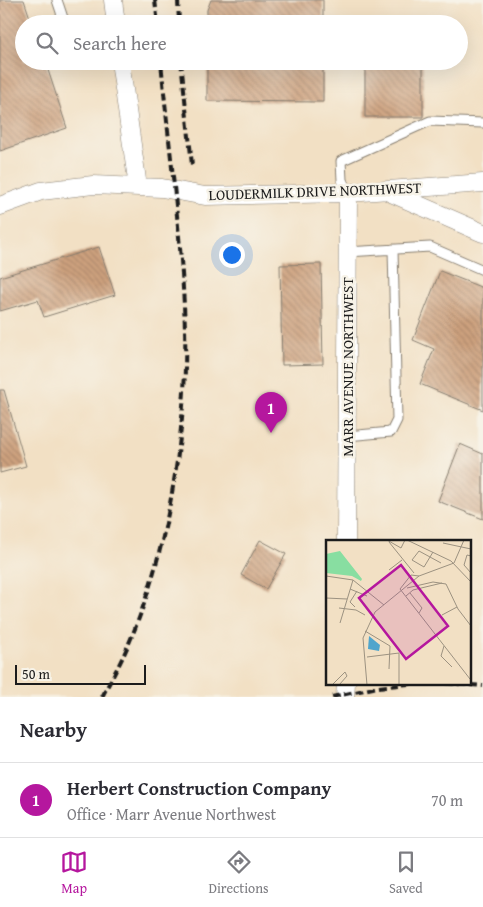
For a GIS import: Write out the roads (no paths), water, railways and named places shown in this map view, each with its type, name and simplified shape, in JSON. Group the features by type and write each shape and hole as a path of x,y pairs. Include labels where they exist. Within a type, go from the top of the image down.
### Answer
{"street":[{"path":"113,0 115,15"},
{"path":"121,70 138,187"},
{"name":"LOUDERMILK DRIVE NORTHWEST","path":"0,206 41,192 68,187 162,188 205,196 348,192 483,183"},
{"path":"384,190 483,233"},
{"name":"MARR AVENUE NORTHWEST","path":"346,540 348,192"},
{"path":"346,684 346,697"}],"lane":[{"path":"57,0 63,15"},
{"path":"348,192 342,180 341,161 430,121 483,123"},
{"path":"348,252 430,247 483,270"},
{"path":"347,436 391,432 397,420 393,249"}],"railway":[{"path":"155,0 157,15"},
{"path":"178,0 179,15"},
{"path":"102,697 126,650 153,575 172,492 183,408 185,367 183,295 162,70"},
{"path":"182,70 192,165"},
{"path":"332,697 378,687 408,684"},
{"path":"458,684 483,686"}],"place":[{"name":"Herbert Construction Company","path":"271,433"}]}
